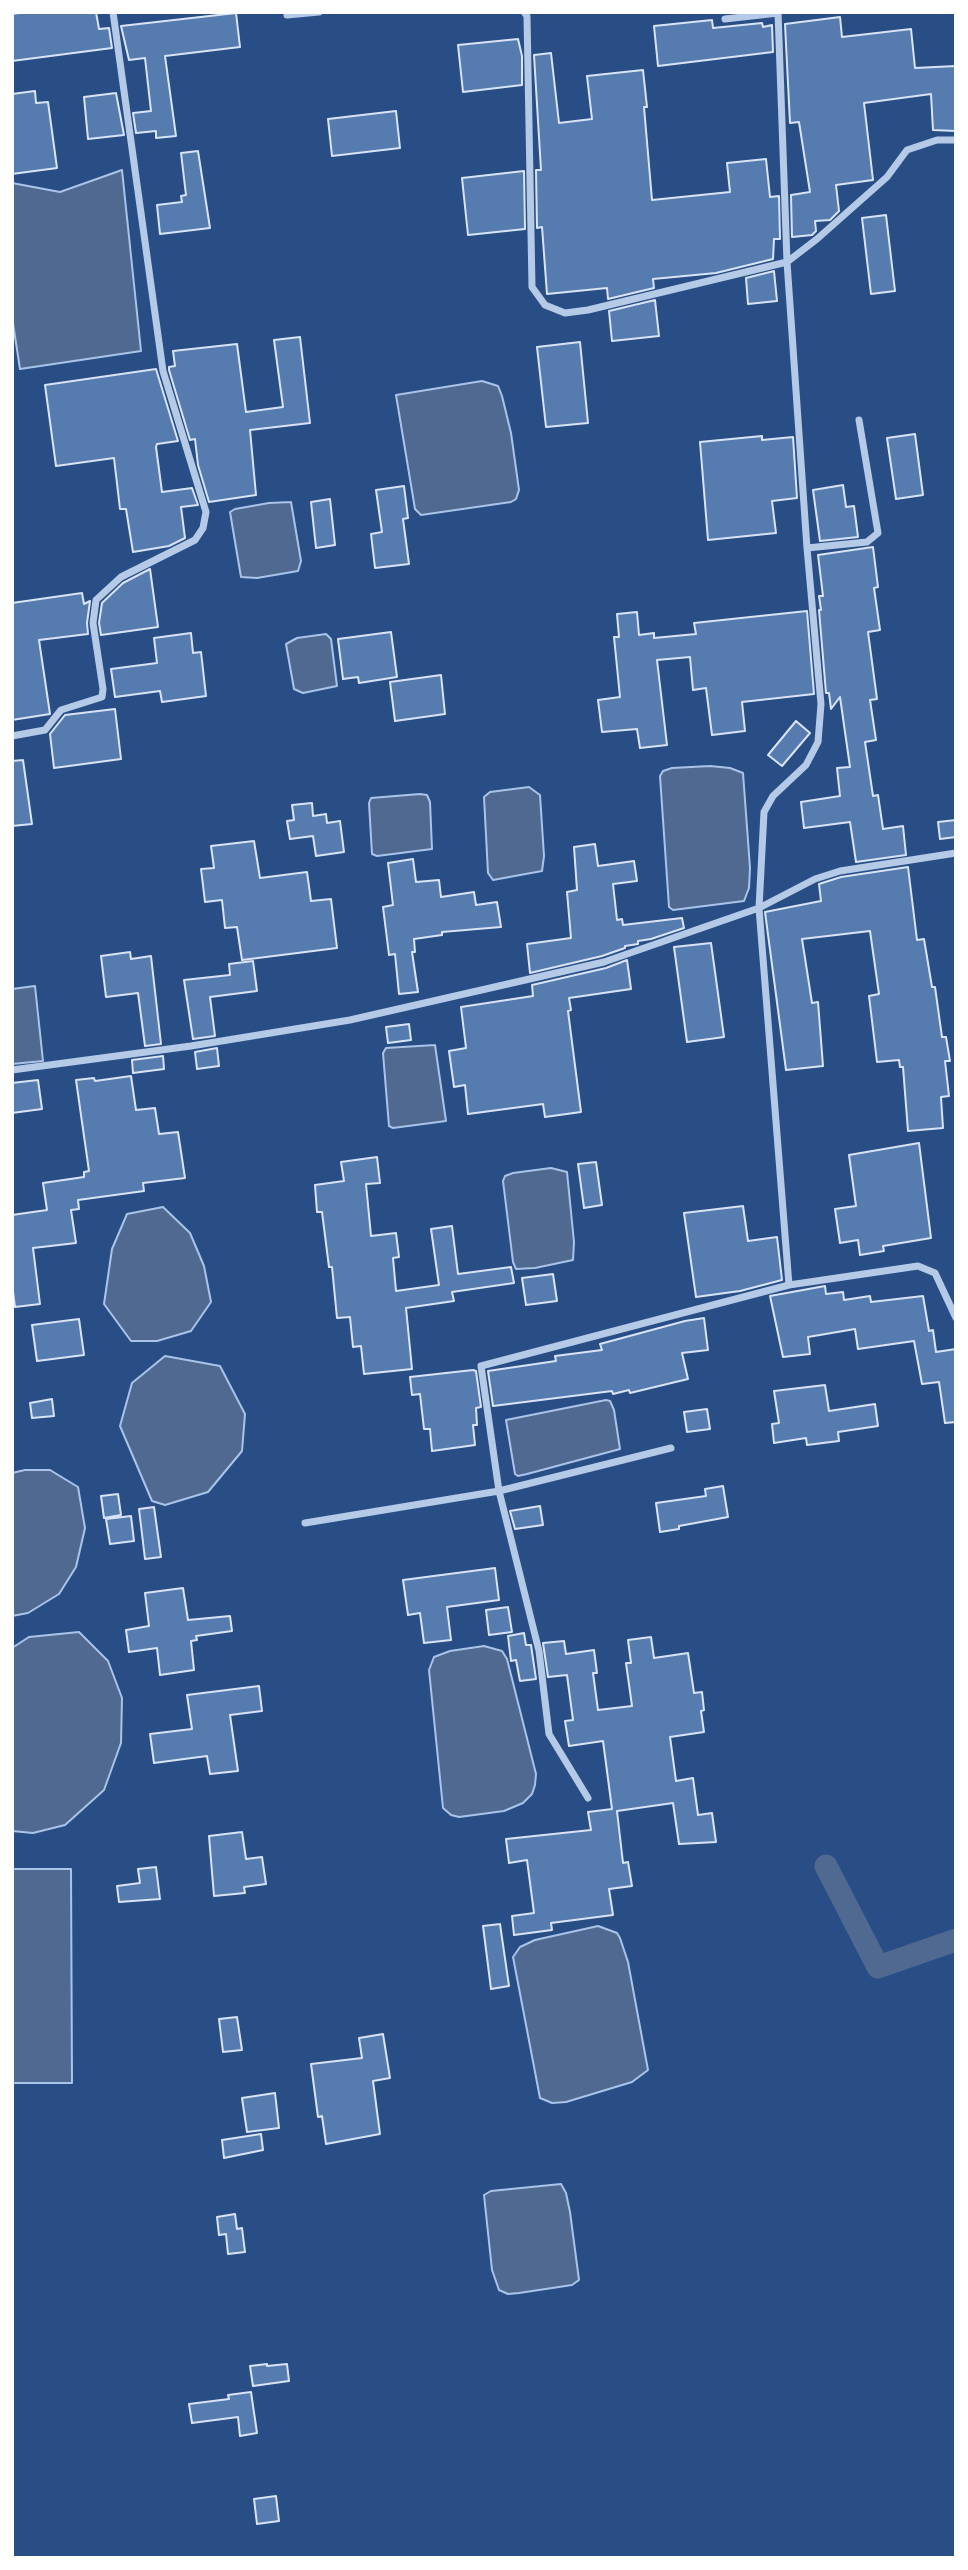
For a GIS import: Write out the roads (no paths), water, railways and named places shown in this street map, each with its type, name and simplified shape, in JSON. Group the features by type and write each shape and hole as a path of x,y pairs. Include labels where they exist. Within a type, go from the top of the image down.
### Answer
{"street":[{"path":"12,736 45,730 61,710 102,697 93,623 96,600 121,577 195,540 203,528 206,512 163,372 113,12"},
{"path":"286,15 319,12"},
{"path":"524,12 527,16 532,287 545,305 565,313 588,310 787,262 887,177 907,150 937,140 956,140"},
{"path":"725,19 778,13 787,262 821,704 818,742 806,765 773,796 764,812 759,908 789,1285"},
{"path":"807,548 867,542 878,533 859,420"},
{"path":"12,1070 191,1046 350,1020 604,962 759,908 815,878 841,871 956,853"},
{"path":"588,1798 549,1734 539,1651 499,1491 481,1366 789,1285 918,1266 935,1273 956,1318"},
{"path":"305,1523 499,1491 671,1448"}],"water":[{"path":"122,170 141,351 20,369 12,317 12,183 60,192"},
{"path":"482,381 498,386 502,396 511,433 519,490 516,499 511,502 421,515 415,509 396,395"},
{"path":"291,502 301,561 298,571 257,578 241,577 230,512 269,503"},
{"path":"326,634 331,639 337,686 303,693 294,689 286,644 297,638"},
{"path":"672,768 730,768 743,773 749,888 744,901 673,910 669,907 660,776 663,771"},
{"path":"529,787 540,795 544,856 542,871 493,880 488,873 484,797 490,792"},
{"path":"427,795 430,802 432,849 377,856 372,854 371,798"},
{"path":"35,986 43,1061 12,1064 12,989"},
{"path":"435,1045 446,1121 393,1128 389,1126 383,1053 386,1048"},
{"path":"551,1168 567,1172 574,1242 573,1260 516,1269 503,1181 505,1176 513,1173"},
{"path":"163,1207 190,1233 204,1266 211,1302 191,1331 157,1341 131,1341 104,1304 112,1249 127,1214"},
{"path":"165,1356 220,1366 245,1414 242,1451 208,1492 165,1505 152,1501 120,1426 132,1383"},
{"path":"610,1401 614,1410 620,1449 527,1474 515,1474 506,1420"},
{"path":"50,1470 78,1487 85,1528 76,1567 59,1594 28,1613 12,1616 12,1473"},
{"path":"79,1632 108,1661 122,1698 121,1743 104,1790 65,1825 33,1833 12,1831 12,1648 29,1637"},
{"path":"484,1646 502,1651 507,1659 536,1774 535,1785 532,1794 523,1803 504,1811 459,1817 451,1815 443,1808 429,1670 434,1657 450,1651"},
{"path":"12,1869 71,1869 72,2083 12,2083"},
{"path":"598,1926 617,1933 620,1938 628,1962 648,2070 632,2082 566,2102 552,2103 540,2098 513,1957 520,1947 535,1940"},
{"path":"561,2184 570,2212 579,2280 572,2285 519,2293 508,2294 499,2290 492,2270 484,2195 491,2191"}],"waterway":[{"path":"826,1866 878,1967 956,1940"}]}
